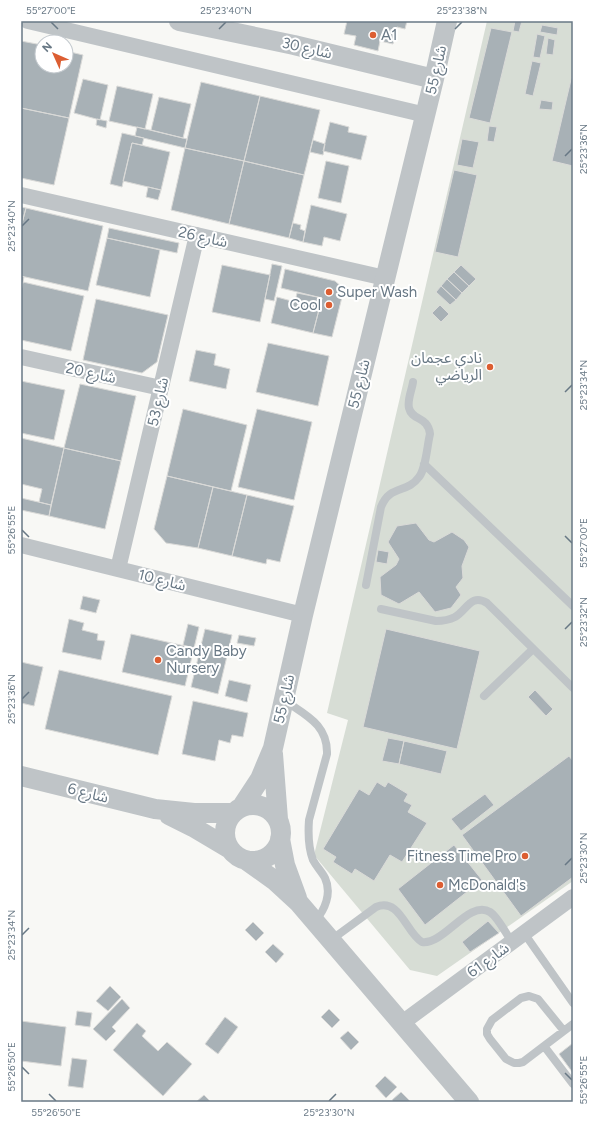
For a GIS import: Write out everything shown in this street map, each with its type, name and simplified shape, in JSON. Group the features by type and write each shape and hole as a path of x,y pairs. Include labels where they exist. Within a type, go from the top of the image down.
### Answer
{"street":[{"path":"28,21 426,115"},
{"name":"شارع 30","path":"179,21 294,45 434,80"},
{"name":"شارع 55","path":"237,810 260,779 273,748 303,615 426,115 447,21"},
{"name":"شارع 26","path":"21,195 385,278"},
{"name":"شارع 53","path":"118,569 197,236"},
{"name":"شارع 20","path":"21,357 161,388"},
{"name":"شارع 10","path":"21,545 303,615"},
{"name":"شارع 55","path":"273,748 274,784 278,819"},
{"name":"شارع 6","path":"21,776 155,809 194,813 237,810"},
{"path":"280,839 277,847 267,857 254,861 238,855 226,840 225,830 228,821 237,810 249,805 258,805 266,808 278,819 280,826 280,839 289,878 299,903 469,1102"},
{"name":"شارع 6","path":"155,809 193,827 238,855 274,880 299,903"},
{"name":"شارع 61","path":"402,1023 573,897"}],"lane":[{"path":"366,585 381,507 384,500 394,491 415,482 419,477 424,464 430,434 424,421 416,417 409,409 414,382"},
{"path":"424,464 573,606"},
{"path":"381,609 442,621 454,617 473,601 478,599 483,600 573,688"},
{"path":"484,696 533,648"},
{"path":"283,700 322,730 327,746 327,754 309,820 308,830 313,860 325,878 328,891 324,908 315,921"},
{"path":"331,940 376,907 381,905 392,907 414,936 422,942 432,942 472,913 485,910 493,915 518,938 573,1003"},
{"path":"564,1032 538,999 529,996 521,998 492,1020 489,1024 487,1034 490,1040 509,1062 523,1062 564,1032 573,1024"},
{"path":"544,1046 573,1084"}],"shaded area":[{"name":"نادي عجمان الرياضي","path":"487,21 573,21 573,881 437,976 410,970 314,855 348,720 327,713"}],"building":[{"name":"A1","path":"347,21 407,21 405,29 397,27 393,44 380,41 378,51 354,45 356,36 344,34"},
{"path":"515,21 522,21 519,32 513,31"},
{"path":"542,25 558,28 557,35 540,32"},
{"path":"491,28 512,32 490,123 469,118"},
{"path":"537,34 545,36 540,58 533,57"},
{"path":"548,38 555,40 553,55 546,54"},
{"path":"21,41 34,43 34,74 74,74 74,53 83,55 69,118 21,108"},
{"path":"532,61 541,63 533,96 525,94"},
{"path":"573,71 573,166 552,161"},
{"path":"83,79 108,85 100,120 74,113"},
{"path":"201,82 260,96 244,161 185,148"},
{"path":"117,86 153,94 145,129 109,121"},
{"path":"260,96 320,110 304,175 244,161"},
{"path":"159,97 191,104 183,138 151,130"},
{"path":"541,100 553,102 552,110 539,109"},
{"path":"21,108 69,118 54,185 21,178"},
{"path":"97,119 107,121 106,128 96,125"},
{"path":"330,122 349,127 348,132 367,136 361,160 323,151"},
{"path":"489,126 497,127 494,142 487,141"},
{"path":"137,127 187,139 185,148 135,136"},
{"path":"122,133 144,138 142,145 132,143 122,187 110,184"},
{"path":"462,139 479,142 473,168 457,165"},
{"path":"313,140 325,144 323,155 310,152"},
{"path":"132,143 170,152 161,190 123,181"},
{"path":"185,148 244,161 229,224 171,210"},
{"path":"244,161 304,175 289,238 229,224"},
{"path":"326,161 349,166 341,203 318,198"},
{"path":"454,170 477,175 458,257 435,252"},
{"path":"148,187 161,190 158,200 146,197"},
{"path":"311,205 347,214 340,241 324,237 322,246 303,242"},
{"path":"21,207 26,208 21,227"},
{"path":"26,208 103,226 88,291 21,276 21,227"},
{"path":"293,223 301,225 300,229 305,231 303,242 289,238"},
{"path":"109,228 179,243 177,253 107,238"},
{"path":"107,238 160,250 150,297 96,285"},
{"path":"272,264 282,266 274,301 265,299"},
{"path":"222,265 270,275 260,322 212,312"},
{"path":"461,265 476,279 469,286 454,272"},
{"path":"285,269 335,281 344,289 332,337 313,333 322,298 281,288"},
{"path":"454,272 469,286 462,293 447,279"},
{"path":"21,276 24,277 21,291"},
{"path":"447,279 462,293 456,300 441,286"},
{"path":"23,282 84,296 71,351 21,340 21,291"},
{"path":"441,286 456,300 450,305 436,292"},
{"path":"297,293 322,298 313,333 271,323 277,297 295,302"},
{"path":"96,299 168,315 157,362 142,373 83,360"},
{"path":"440,305 449,314 441,322 432,313"},
{"path":"268,343 329,356 318,406 256,392"},
{"path":"196,350 216,354 214,365 230,369 226,389 189,381"},
{"path":"21,381 65,390 54,440 21,433"},
{"path":"80,384 136,396 121,461 64,448"},
{"path":"183,409 247,425 231,491 167,476"},
{"path":"257,409 312,422 294,500 238,487"},
{"path":"21,438 64,448 51,505 39,502 42,489 21,484"},
{"path":"64,448 121,461 105,529 49,516"},
{"path":"167,476 213,487 198,548 166,543 154,529"},
{"path":"213,487 247,495 232,556 198,548"},
{"path":"247,495 294,506 280,562 267,559 266,564 232,556"},
{"path":"21,498 51,505 49,516 21,510"},
{"path":"416,523 429,540 434,542 452,532 464,540 469,547 462,566 463,578 456,587 461,595 451,608 435,612 419,592 399,604 381,595 380,577 396,565 399,559 388,542 397,526"},
{"path":"378,550 389,552 387,564 376,562"},
{"path":"83,596 100,600 96,613 80,609"},
{"path":"69,619 84,623 82,630 98,634 97,640 105,641 101,660 62,652"},
{"path":"188,624 199,627 194,648 183,645"},
{"path":"205,629 232,635 218,694 191,687"},
{"path":"386,629 480,651 457,749 363,727"},
{"name":"Candy Baby Nursery","path":"131,634 194,648 185,686 122,672"},
{"path":"239,635 256,638 254,646 237,643"},
{"path":"21,662 43,667 34,706 21,703"},
{"path":"59,670 172,696 158,755 45,729"},
{"path":"229,680 251,685 247,702 225,696"},
{"path":"535,690 553,709 546,716 528,697"},
{"path":"193,701 248,713 243,737 232,735 230,743 219,740 215,761 182,754"},
{"path":"388,738 404,741 399,764 382,761"},
{"path":"404,741 447,751 441,774 399,764"},
{"name":"Fitness Time Pro","path":"569,756 573,761 573,877 521,916 462,835"},
{"path":"377,782 385,787 388,782 408,794 404,801 412,805 408,812 427,823 402,862 390,855 374,881 355,869 352,874 333,862 336,857 323,849 359,789 369,795"},
{"path":"485,794 494,805 461,831 451,819"},
{"name":"McDonald's","path":"454,845 482,880 425,925 398,889"},
{"path":"488,921 499,933 470,952 462,942"},
{"path":"253,922 264,933 256,941 245,930"},
{"path":"273,944 284,954 276,963 265,952"},
{"path":"110,986 121,997 108,1011 96,1001"},
{"path":"122,999 130,1008 112,1027 116,1031 106,1041 93,1029"},
{"path":"329,1009 340,1020 332,1028 321,1017"},
{"path":"77,1011 92,1013 90,1027 75,1025"},
{"path":"225,1017 238,1027 218,1054 205,1044"},
{"path":"21,1021 66,1027 61,1066 21,1061"},
{"path":"137,1023 146,1031 142,1036 158,1051 167,1042 192,1064 163,1096 113,1050"},
{"path":"348,1031 359,1042 351,1050 340,1038"},
{"path":"573,1043 573,1073 559,1054"},
{"path":"72,1058 87,1060 83,1088 68,1086"},
{"path":"385,1076 397,1087 386,1098 375,1086"},
{"path":"401,1092 411,1102 394,1102 392,1100"},
{"path":"204,1095 211,1102 196,1102"}],"place":[{"name":"A1","path":"373,35"},
{"name":"Super Wash","path":"329,292"},
{"name":"Cool","path":"329,305"},
{"name":"نادي عجمان الرياضي","path":"490,367"},
{"name":"Candy Baby Nursery","path":"158,660"},
{"name":"Fitness Time Pro","path":"525,856"},
{"name":"McDonald's","path":"440,885"}]}
